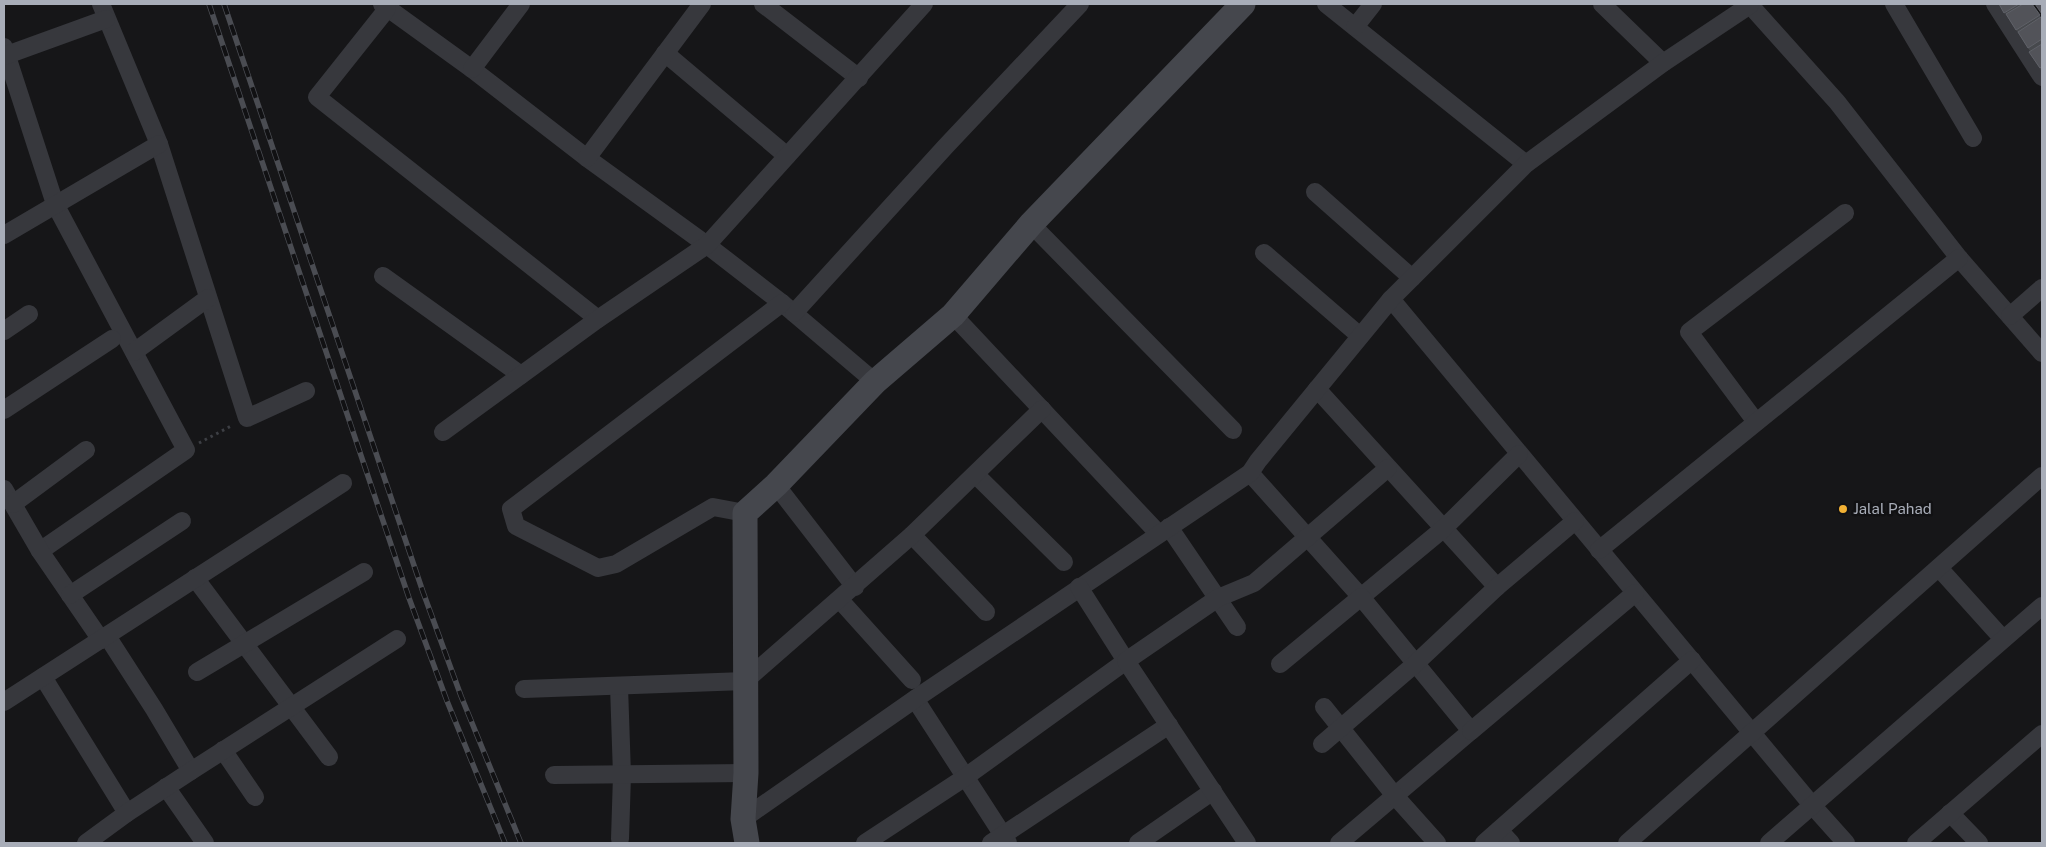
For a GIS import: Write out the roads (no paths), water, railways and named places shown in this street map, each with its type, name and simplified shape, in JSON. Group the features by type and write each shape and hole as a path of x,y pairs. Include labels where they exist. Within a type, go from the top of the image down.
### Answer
{"street":[{"path":"472,69 521,4"},
{"path":"587,158 702,4"},
{"path":"763,4 859,78"},
{"path":"443,432 598,319 707,244 924,4"},
{"path":"745,512 713,507 616,564 598,568 516,526 511,509 788,308 946,146 1080,4"},
{"path":"747,843 743,818 746,772 745,512 776,485 875,382 953,315 1031,224 1243,4"},
{"path":"1326,4 1526,164"},
{"path":"1355,27 1373,4"},
{"path":"1602,4 1663,64"},
{"path":"743,818 1079,587 1250,473 1391,299 1526,164 1663,64 1750,4 1837,102 1959,258 2042,353"},
{"path":"1894,4 1973,138"},
{"path":"1995,4 2042,77"},
{"path":"598,319 317,98 384,6 472,69 587,158 707,244 788,308 875,382"},
{"path":"40,551 186,450 55,204 5,53 103,12 158,144 247,418 306,391"},
{"path":"665,53 787,156"},
{"path":"4,235 158,144"},
{"path":"1315,192 1412,278"},
{"path":"1756,422 1689,332 1845,213"},
{"path":"1031,224 1233,430"},
{"path":"1264,253 1360,336"},
{"path":"1599,550 1959,258"},
{"path":"383,276 521,375"},
{"path":"2010,316 2042,288"},
{"path":"134,352 208,298"},
{"path":"1391,299 1812,805 1846,843"},
{"path":"4,331 29,314"},
{"path":"953,315 1042,409 1164,530 1218,598 1237,627"},
{"path":"4,410 112,339"},
{"path":"1317,389 1497,587"},
{"path":"524,690 745,681 856,587 912,536 1042,409"},
{"path":"86,450 8,496 40,551 154,709 191,771"},
{"path":"1280,664 1444,529 1520,454"},
{"path":"865,843 964,778 1126,661 1218,598 1254,583 1388,468"},
{"path":"1250,473 1361,597 1471,731"},
{"path":"976,475 1064,562"},
{"path":"1627,843 1753,734 2042,476"},
{"path":"4,702 343,483"},
{"path":"776,485 856,587"},
{"path":"70,594 182,521"},
{"path":"1322,744 1415,664 1497,587 1575,521"},
{"path":"912,536 986,612"},
{"path":"1938,568 2003,640"},
{"path":"197,672 364,572"},
{"path":"195,578 328,757"},
{"path":"1079,587 1247,843"},
{"path":"1339,843 1635,593"},
{"path":"840,600 912,680"},
{"path":"1770,843 2042,606"},
{"path":"96,840 127,813 290,706 397,639"},
{"path":"1484,843 1692,660"},
{"path":"43,677 127,813"},
{"path":"619,686 622,775 620,839"},
{"path":"915,699 1000,841 1169,725"},
{"path":"1324,707 1395,796 1437,843"},
{"path":"1916,843 2042,734"},
{"path":"223,750 255,797"},
{"path":"554,775 746,772"},
{"path":"166,787 205,843"},
{"path":"1138,843 1213,792"},
{"path":"1950,813 1979,843"},
{"path":"1499,830 1511,843"}],"railway":[{"path":"209,4 409,598 447,701 505,843"},
{"path":"224,4 423,592 461,696 521,843"}],"place":[{"name":"Jalal Pahad","path":"1843,509"}]}
